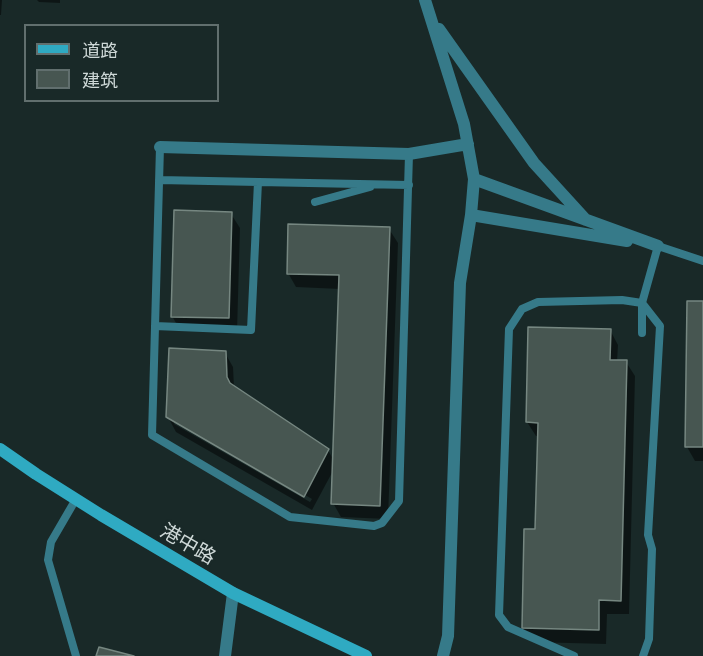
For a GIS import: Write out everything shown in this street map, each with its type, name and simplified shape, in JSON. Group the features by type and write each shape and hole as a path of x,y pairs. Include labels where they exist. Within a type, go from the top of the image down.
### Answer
{"street":[{"path":"425,0 464,124 474,179 471,215 460,283 448,636 443,656"},
{"path":"432,20 534,163 586,220"},
{"path":"160,147 409,154 468,144"},
{"path":"474,179 658,246"},
{"path":"471,215 658,246"},
{"name":"港中路","path":"0,449 76,499 233,593 366,656"},
{"path":"225,656 233,593"}],"lane":[{"path":"160,147 152,435 290,517 374,526 382,523 399,501 409,154"},
{"path":"159,180 409,185"},
{"path":"155,326 251,330 258,182"},
{"path":"315,202 379,185"},
{"path":"642,333 642,303 658,246 703,261"},
{"path":"574,656 508,627 499,615 508,329 522,309 538,302 621,300 642,303 660,326 648,535 652,549 649,639 643,656"},
{"path":"76,499 51,542 48,560 76,656"}],"building":[{"path":"174,210 232,212 229,318 171,317"},
{"path":"288,224 390,227 380,506 331,504 339,275 287,274"},
{"path":"687,301 703,301 703,447 685,447"},
{"path":"528,327 611,329 610,360 627,360 621,601 599,600 599,630 522,628 524,529 535,529 538,423 526,422"},
{"path":"169,348 226,351 227,377 230,383 329,449 304,497 166,417"},
{"path":"99,647 134,656 96,656"}]}
